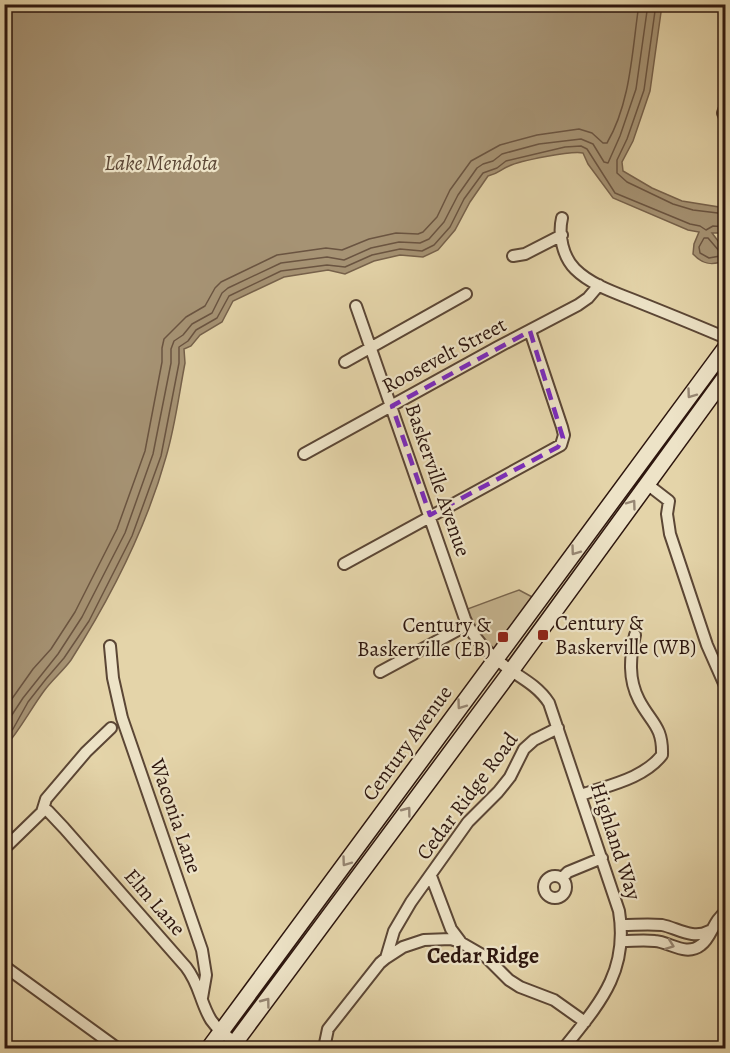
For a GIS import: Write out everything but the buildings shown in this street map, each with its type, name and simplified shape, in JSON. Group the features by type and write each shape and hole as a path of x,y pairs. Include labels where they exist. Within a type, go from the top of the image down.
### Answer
{"main road":[{"name":"Century Avenue","path":"209,1048 726,347"},
{"name":"Century Avenue","path":"237,1047 726,376"}],"street":[{"path":"726,105 723,113 726,120"},
{"path":"562,218 561,235 566,256 574,269 599,285 726,338"},
{"path":"513,256 525,254 561,235"},
{"name":"Roosevelt Street","path":"304,454 582,303 599,285"},
{"path":"345,362 466,294"},
{"name":"Baskerville Avenue","path":"356,306 467,625 477,640 496,658"},
{"path":"344,564 558,447 563,441 563,432 530,332"},
{"path":"646,484 669,501 667,514 670,534 707,645 726,688"},
{"path":"380,672 467,625"},
{"path":"581,795 640,775 650,769 662,755 660,734 640,702 632,680 632,649 635,635"},
{"name":"Waconia Lane","path":"110,646 113,678 122,718 202,950 206,975 202,998"},
{"name":"Highland Way","path":"496,658 546,697 553,711 614,891 622,925 621,951 614,977 585,1022 564,1048"},
{"path":"4,849 44,808 46,799 95,741 111,728"},
{"name":"Cedar Ridge Road","path":"324,1048 326,1034 331,1025 386,958 394,931 422,886 468,822 510,777 524,749 534,740 558,728"},
{"name":"Elm Lane","path":"44,808 186,968 196,982 212,1021 222,1032"},
{"path":"562,878 568,872 602,858"},
{"path":"431,876 451,929 460,942"},
{"path":"622,941 655,941 679,948 695,948 705,940 717,920 726,912"},
{"path":"622,925 664,926 678,932 701,935 709,931"},
{"path":"386,958 403,947 424,940 451,939 486,957 514,984 528,992 554,1000 585,1022"},
{"path":"4,966 117,1048"},
{"path":"222,1032 237,1047"}],"highlighted area":[{"path":"530,331 563,438 558,447 430,515 392,406"}],"shaded area":[{"path":"519,590 538,600 496,658 462,611"}],"water":[{"name":"Lake Mendota","path":"5,4 662,5 650,91 633,141 622,162 623,171 652,188 682,201 725,208 725,233 712,233 725,250 725,260 712,264 704,262 693,254 699,232 688,230 613,198 588,164 583,153 577,152 546,156 515,164 488,176 470,202 455,230 438,250 423,257 400,255 374,261 345,274 328,270 284,277 233,301 222,322 200,335 191,346 184,349 185,363 166,457 158,484 126,562 71,660 44,691 5,747"}],"place":[{"name":"Century & Baskerville (WB)","path":"543,635"},
{"name":"Century & Baskerville (EB)","path":"503,637"}],"district":[{"name":"Cedar Ridge","path":"483,955"}]}
